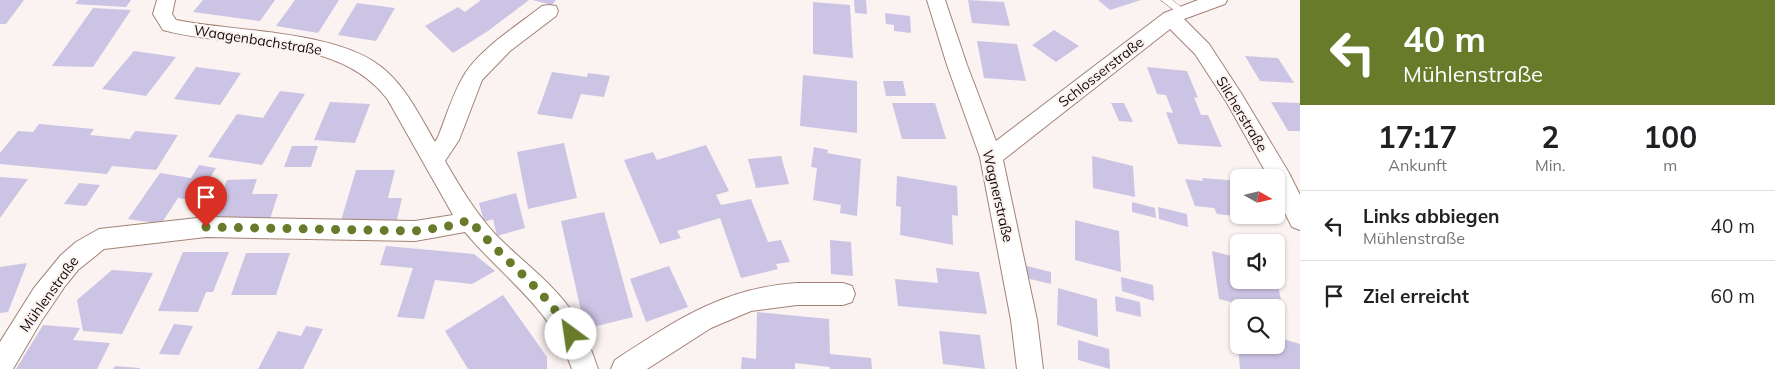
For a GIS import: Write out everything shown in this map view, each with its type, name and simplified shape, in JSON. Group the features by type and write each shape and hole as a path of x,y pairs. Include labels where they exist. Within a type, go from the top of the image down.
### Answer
{"street":[{"name":"Waagenbachstraße","path":"166,0 161,12 163,18 170,25 318,48 354,60 370,69 395,92 470,220"},
{"name":"Wagnerstraße","path":"936,0 957,65 991,157 1024,320 1030,369"},
{"name":"Schlosserstraße","path":"991,157 1173,10 1218,0"},
{"name":"Silcherstraße","path":"1173,10 1202,49 1234,98 1281,180 1300,220"},
{"path":"434,160 448,140 464,96 474,76 503,46 548,11"},
{"path":"470,220 487,242 540,291 562,317 581,351 585,369"},
{"name":"Mühlenstraße","path":"0,367 24,326 67,263 85,247 99,239 206,227 415,231 445,227 470,220"},
{"path":"624,369 717,313 750,300 782,295 843,294"}],"building":[{"path":"0,0 24,0 6,24 0,24"},
{"path":"78,0 131,0 126,7 75,4"},
{"path":"203,0 275,0 260,21 193,12"},
{"path":"295,0 339,0 318,33 276,26"},
{"path":"481,0 529,0 488,31 453,53 425,26 458,7 465,12"},
{"path":"532,0 556,0 552,5"},
{"path":"854,0 866,0 867,14 855,13"},
{"path":"968,0 1004,2 1010,26 972,23"},
{"path":"1098,0 1141,0 1110,10"},
{"path":"813,2 850,5 853,58 813,54"},
{"path":"357,3 395,8 376,41 338,35"},
{"path":"93,8 131,10 93,67 52,66"},
{"path":"885,13 910,16 911,33 894,31 894,25 886,24"},
{"path":"1054,30 1079,46 1056,62 1032,45"},
{"path":"977,41 1017,44 1026,81 984,78"},
{"path":"134,51 176,57 146,96 102,89"},
{"path":"1245,56 1278,58 1294,83 1260,81"},
{"path":"196,67 241,73 220,105 174,99"},
{"path":"1147,67 1187,71 1198,98 1194,97 1201,115 1208,115 1222,147 1178,144 1166,112 1173,113 1166,95 1157,94"},
{"path":"552,72 587,77 588,73 610,76 604,97 581,94 572,119 537,114"},
{"path":"803,75 857,81 857,133 800,126"},
{"path":"883,81 903,81 906,96 886,96"},
{"path":"280,91 305,94 262,165 208,157 237,114 263,118"},
{"path":"330,102 370,104 355,143 314,140"},
{"path":"1271,102 1300,103 1300,131 1288,131"},
{"path":"892,103 935,103 946,139 902,139"},
{"path":"1111,103 1124,103 1133,122 1119,121"},
{"path":"39,124 94,129 90,135 130,139 135,131 178,135 156,170 112,166 107,174 0,164 0,153 18,131 33,132"},
{"path":"564,143 577,198 528,209 517,152"},
{"path":"706,145 729,191 716,195 721,205 751,199 768,242 781,240 790,262 776,264 778,269 741,278 720,218 677,231 681,238 660,244 624,160 653,152 657,160"},
{"path":"292,146 318,146 311,167 284,167"},
{"path":"814,147 828,150 827,153 861,159 857,216 840,213 841,205 813,200 817,168 811,167"},
{"path":"781,156 789,184 756,188 748,159"},
{"path":"1092,156 1133,166 1135,197 1093,188"},
{"path":"199,165 216,168 196,201 178,198 161,224 128,219 160,173 191,178"},
{"path":"356,170 395,170 388,198 402,198 396,224 340,224"},
{"path":"897,176 957,186 958,216 952,215 953,245 900,235 901,207 896,206"},
{"path":"0,177 28,179 0,218"},
{"path":"1202,178 1230,180 1230,215 1217,214 1214,208 1195,206 1185,179 1203,181"},
{"path":"257,179 252,194 278,194 270,219 212,220 227,180"},
{"path":"79,183 100,185 86,206 64,204"},
{"path":"516,193 525,228 497,236 493,219 484,222 479,203"},
{"path":"1132,202 1155,208 1156,218 1132,212"},
{"path":"1158,207 1187,214 1188,227 1159,219"},
{"path":"604,212 633,317 585,329 561,221"},
{"path":"1075,220 1119,231 1121,272 1075,260"},
{"path":"830,240 851,242 853,276 831,274"},
{"path":"386,246 474,254 495,271 472,284 435,280 424,319 397,317 413,268 380,265"},
{"path":"1212,251 1230,256 1230,289 1279,289 1281,299 1230,299 1230,302 1219,299"},
{"path":"183,252 229,252 213,292 206,292 198,312 158,311"},
{"path":"246,253 290,253 276,295 231,295"},
{"path":"27,263 8,312 0,313 0,267"},
{"path":"1023,265 1051,272 1051,284 1022,277"},
{"path":"669,266 688,307 646,322 630,279"},
{"path":"936,268 979,272 987,314 898,306 895,279 938,283"},
{"path":"112,270 153,273 122,334 83,331 77,300"},
{"path":"1121,277 1153,285 1154,301 1122,291"},
{"path":"1058,288 1097,299 1098,337 1057,325"},
{"path":"503,295 547,357 547,369 468,369 445,331"},
{"path":"1115,296 1140,302 1141,317 1116,311"},
{"path":"757,312 829,319 830,354 871,358 872,369 830,369 830,367 795,363 795,369 741,369 742,357 756,359"},
{"path":"174,324 193,326 179,355 159,354"},
{"path":"43,325 80,328 73,340 110,343 97,369 16,369"},
{"path":"306,326 323,329 303,369 258,369 278,331 301,336"},
{"path":"939,331 980,335 985,369 943,364"},
{"path":"1078,340 1109,349 1110,369 1078,360"},
{"path":"1285,340 1300,344 1300,369 1240,369 1239,354 1285,354"},
{"path":"115,366 140,368 140,369 113,369"}],"route":[{"path":"206,227 415,231 445,227 470,220 487,242 540,291 562,317 571,334"}]}
